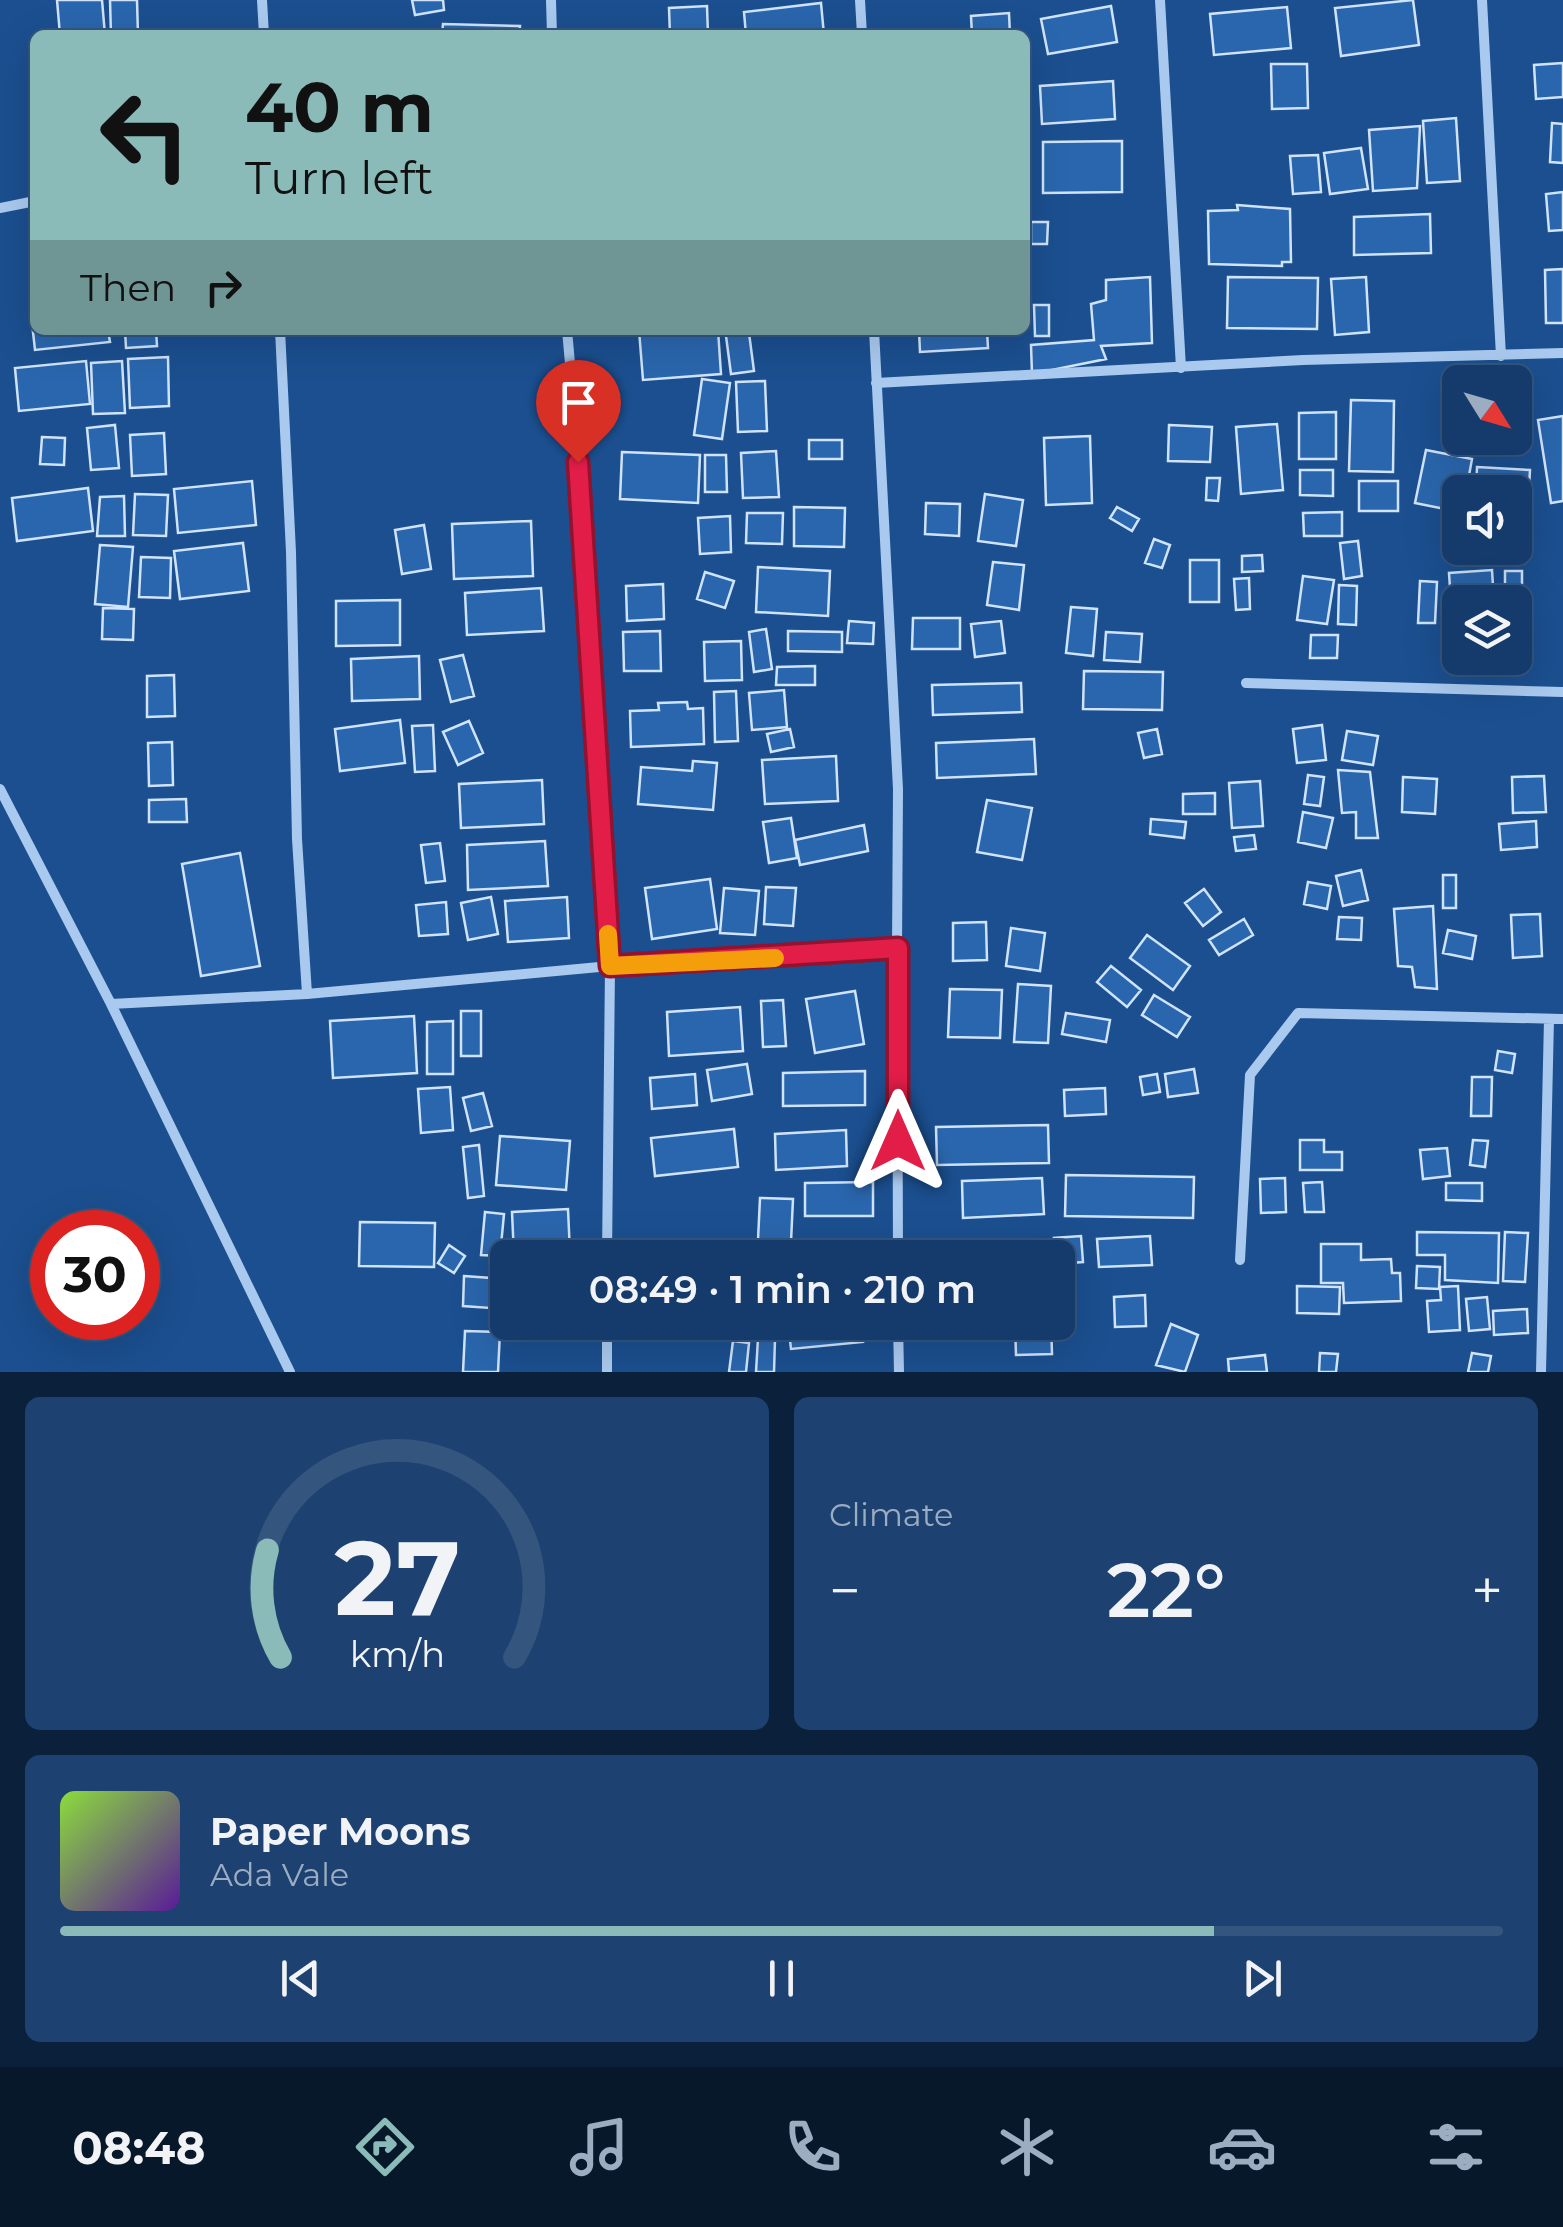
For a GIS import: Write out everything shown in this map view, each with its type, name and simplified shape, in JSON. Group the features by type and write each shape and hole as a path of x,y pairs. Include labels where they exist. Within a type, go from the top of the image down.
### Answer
{"street":[{"path":"262,0 264,30"},
{"path":"551,0 552,30"},
{"path":"860,0 862,30"},
{"path":"1160,0 1181,368"},
{"path":"1482,0 1501,356"},
{"path":"0,208 30,202"},
{"path":"280,335 292,552 297,840 307,994"},
{"path":"567,335 582,497 610,966 606,1240"},
{"path":"874,335 898,790 898,1240"},
{"path":"876,383 1563,353"},
{"path":"1246,682 1563,692"},
{"path":"0,789 111,1004 290,1372"},
{"path":"111,1004 307,994 610,966 898,948"},
{"path":"1240,1260 1250,1075 1298,1013 1563,1019"},
{"path":"1541,1372 1549,1019"},
{"path":"606,1372 607,1340"},
{"path":"898,1340 898,1372"}],"building":[{"path":"57,0 102,0 105,30 60,30"},
{"path":"110,0 137,0 138,30 111,30"},
{"path":"412,0 443,0 444,10 415,15"},
{"path":"1413,0 1419,45 1341,56 1335,8"},
{"path":"821,3 824,30 746,30 744,12"},
{"path":"707,6 708,30 670,30 669,8"},
{"path":"1111,6 1117,42 1048,54 1041,19"},
{"path":"1287,7 1291,48 1214,55 1210,14"},
{"path":"1009,13 1010,30 972,30 971,16"},
{"path":"443,24 520,26 520,30 442,30"},
{"path":"1563,63 1563,97 1536,99 1534,65"},
{"path":"1271,64 1307,64 1308,108 1272,109"},
{"path":"1113,81 1115,119 1042,124 1040,86"},
{"path":"1456,118 1460,181 1427,183 1423,121"},
{"path":"1552,123 1563,124 1563,163 1550,162"},
{"path":"1420,126 1417,188 1373,191 1369,130"},
{"path":"1122,141 1122,192 1043,193 1043,142"},
{"path":"1361,148 1368,189 1330,194 1324,153"},
{"path":"1318,155 1321,192 1293,194 1290,156"},
{"path":"1563,192 1563,230 1549,231 1546,194"},
{"path":"1237,205 1290,209 1291,262 1282,262 1282,266 1209,264 1208,211 1238,210"},
{"path":"1430,214 1431,253 1354,255 1354,217"},
{"path":"1031,222 1048,222 1047,244 1031,244"},
{"path":"1563,269 1563,323 1546,323 1545,270"},
{"path":"1150,277 1152,343 1101,346 1106,359 1032,374 1031,345 1094,340 1091,304 1106,300 1106,280"},
{"path":"1228,277 1318,278 1317,329 1227,328"},
{"path":"1366,277 1369,332 1335,335 1331,279"},
{"path":"1034,305 1049,305 1049,336 1035,336"},
{"path":"33,335 109,335 110,342 35,350"},
{"path":"125,335 156,335 157,346 126,348"},
{"path":"639,335 718,335 721,374 643,380"},
{"path":"749,335 754,371 731,374 726,336"},
{"path":"919,335 987,335 988,348 920,352"},
{"path":"168,357 169,406 130,408 128,359"},
{"path":"86,361 90,404 19,411 15,368"},
{"path":"122,361 125,413 93,414 91,363"},
{"path":"702,379 730,383 722,439 694,435"},
{"path":"765,381 767,431 738,432 736,382"},
{"path":"1351,400 1394,401 1393,472 1349,471"},
{"path":"1336,412 1336,459 1299,459 1299,413"},
{"path":"1563,416 1563,501 1551,503 1538,420"},
{"path":"1277,424 1283,490 1241,494 1236,427"},
{"path":"115,425 119,468 91,470 87,428"},
{"path":"1169,425 1212,427 1210,462 1168,461"},
{"path":"164,433 166,474 132,476 130,435"},
{"path":"1090,436 1092,503 1046,505 1044,438"},
{"path":"42,437 65,438 64,465 40,464"},
{"path":"809,440 842,440 842,459 809,459"},
{"path":"1426,450 1472,459 1469,475 1442,475 1442,508 1415,503"},
{"path":"776,451 779,497 743,498 741,453"},
{"path":"622,452 700,455 698,503 620,499"},
{"path":"705,455 726,455 727,492 705,492"},
{"path":"1477,467 1530,470 1530,475 1477,475"},
{"path":"1300,470 1333,470 1333,496 1300,495"},
{"path":"1207,478 1220,478 1218,501 1206,500"},
{"path":"252,481 256,525 178,533 174,489"},
{"path":"1359,481 1398,481 1398,511 1359,511"},
{"path":"88,488 93,531 17,541 12,498"},
{"path":"135,494 168,495 166,536 133,535"},
{"path":"985,494 1023,500 1016,546 978,541"},
{"path":"124,496 125,536 97,536 100,497"},
{"path":"926,503 960,504 959,536 925,534"},
{"path":"794,507 845,508 844,547 794,546"},
{"path":"1117,507 1139,519 1132,531 1110,518"},
{"path":"1342,512 1342,536 1304,536 1303,513"},
{"path":"747,513 783,513 782,544 746,543"},
{"path":"730,516 731,552 700,554 698,518"},
{"path":"531,521 533,576 454,579 452,524"},
{"path":"424,525 431,569 402,574 395,530"},
{"path":"1154,539 1170,545 1162,568 1145,563"},
{"path":"1358,541 1362,576 1344,579 1340,543"},
{"path":"243,543 249,591 180,599 174,551"},
{"path":"100,545 133,547 128,607 95,604"},
{"path":"1262,555 1263,571 1242,572 1242,556"},
{"path":"141,557 171,558 170,598 139,597"},
{"path":"1190,560 1219,560 1219,602 1190,602"},
{"path":"993,562 1024,565 1019,610 987,605"},
{"path":"758,567 830,571 828,616 756,612"},
{"path":"1492,570 1493,585 1450,585 1449,573"},
{"path":"1505,571 1522,571 1522,585 1505,585"},
{"path":"705,572 734,581 725,608 697,599"},
{"path":"1303,576 1334,580 1327,624 1297,620"},
{"path":"1249,578 1250,609 1236,610 1234,579"},
{"path":"1420,581 1437,582 1435,623 1418,623"},
{"path":"663,584 664,619 627,621 626,586"},
{"path":"1339,585 1357,586 1356,625 1338,624"},
{"path":"541,588 544,631 467,635 465,593"},
{"path":"400,600 400,645 336,646 336,601"},
{"path":"1071,607 1097,609 1093,656 1066,653"},
{"path":"103,608 134,609 133,640 102,639"},
{"path":"913,618 960,618 960,649 912,649"},
{"path":"849,621 874,623 873,644 847,643"},
{"path":"1001,621 1005,653 975,657 971,624"},
{"path":"766,629 772,669 754,672 749,632"},
{"path":"660,631 661,671 624,671 623,632"},
{"path":"788,631 842,632 842,652 788,651"},
{"path":"1106,632 1142,634 1140,662 1104,660"},
{"path":"1311,635 1338,635 1337,658 1310,658"},
{"path":"741,641 742,680 705,681 704,642"},
{"path":"463,655 474,696 451,702 440,660"},
{"path":"419,656 420,699 352,701 351,659"},
{"path":"815,666 815,685 776,685 777,667"},
{"path":"1084,671 1163,672 1162,710 1083,709"},
{"path":"174,675 175,716 147,717 147,676"},
{"path":"1021,683 1022,712 933,715 932,685"},
{"path":"784,690 787,727 752,730 749,693"},
{"path":"736,691 738,741 715,742 714,692"},
{"path":"687,702 688,709 703,708 704,744 631,747 630,711 659,710 658,703"},
{"path":"400,720 405,763 340,771 335,729"},
{"path":"469,721 483,753 458,765 443,732"},
{"path":"433,725 435,771 415,772 412,726"},
{"path":"1322,725 1326,760 1297,763 1293,729"},
{"path":"790,729 794,747 771,752 767,734"},
{"path":"1157,729 1162,754 1144,758 1138,733"},
{"path":"1347,731 1378,736 1373,765 1342,760"},
{"path":"1034,739 1036,774 937,778 936,743"},
{"path":"172,742 173,785 149,786 148,743"},
{"path":"836,756 838,801 765,804 762,760"},
{"path":"693,761 717,763 713,810 638,804 641,767 692,771"},
{"path":"1338,770 1370,772 1378,838 1356,838 1356,812 1342,813"},
{"path":"1308,775 1324,777 1320,806 1304,804"},
{"path":"1544,776 1546,812 1513,813 1512,777"},
{"path":"1403,777 1437,779 1435,814 1402,812"},
{"path":"542,780 544,824 461,828 459,784"},
{"path":"1260,781 1263,826 1232,828 1229,783"},
{"path":"1215,793 1215,814 1183,814 1183,794"},
{"path":"186,799 187,822 149,822 149,800"},
{"path":"987,800 1032,808 1022,860 977,852"},
{"path":"1303,812 1333,818 1326,848 1298,842"},
{"path":"791,818 797,858 769,863 763,822"},
{"path":"1151,819 1186,822 1184,838 1150,834"},
{"path":"1536,821 1537,847 1501,850 1499,824"},
{"path":"864,825 868,851 800,865 795,840"},
{"path":"1254,835 1256,849 1236,851 1234,837"},
{"path":"545,841 548,886 468,890 467,845"},
{"path":"440,843 445,881 426,883 421,845"},
{"path":"240,853 260,966 201,976 182,864"},
{"path":"1361,870 1368,900 1343,906 1336,876"},
{"path":"1443,875 1456,875 1456,908 1443,908"},
{"path":"710,879 717,929 652,939 645,888"},
{"path":"1308,882 1331,886 1327,909 1304,904"},
{"path":"766,887 796,888 793,926 764,924"},
{"path":"724,888 759,891 755,935 720,933"},
{"path":"1204,889 1221,912 1203,926 1185,903"},
{"path":"491,897 498,934 468,940 461,903"},
{"path":"567,897 569,938 508,942 505,901"},
{"path":"446,902 448,934 419,936 416,905"},
{"path":"1433,906 1437,989 1415,987 1412,967 1398,966 1394,909"},
{"path":"1540,914 1542,956 1513,958 1511,915"},
{"path":"1339,917 1362,918 1361,940 1337,939"},
{"path":"1244,919 1253,935 1219,955 1209,940"},
{"path":"986,922 987,960 953,961 953,923"},
{"path":"1011,928 1045,933 1040,971 1006,966"},
{"path":"1448,930 1476,936 1472,959 1443,953"},
{"path":"1147,935 1190,966 1173,990 1130,958"},
{"path":"1111,966 1141,990 1127,1007 1097,982"},
{"path":"1018,984 1051,986 1048,1043 1014,1042"},
{"path":"950,989 1002,990 1000,1038 948,1037"},
{"path":"855,991 864,1044 815,1053 806,999"},
{"path":"1154,995 1190,1017 1177,1037 1142,1015"},
{"path":"783,1000 786,1046 763,1047 761,1001"},
{"path":"740,1007 743,1051 669,1056 667,1012"},
{"path":"461,1011 481,1011 481,1056 461,1056"},
{"path":"1066,1013 1110,1020 1106,1042 1062,1034"},
{"path":"414,1016 417,1073 333,1078 330,1021"},
{"path":"453,1021 453,1074 427,1074 427,1022"},
{"path":"1498,1051 1515,1054 1512,1073 1495,1070"},
{"path":"747,1064 752,1094 712,1101 707,1070"},
{"path":"1194,1069 1198,1093 1168,1097 1165,1074"},
{"path":"865,1071 865,1105 783,1106 783,1073"},
{"path":"695,1074 697,1105 652,1109 650,1078"},
{"path":"1157,1074 1160,1092 1143,1095 1140,1077"},
{"path":"1472,1077 1492,1077 1491,1116 1471,1116"},
{"path":"450,1087 453,1130 421,1133 418,1089"},
{"path":"1105,1088 1106,1114 1065,1116 1064,1090"},
{"path":"483,1093 492,1126 471,1131 463,1098"},
{"path":"1048,1125 1049,1163 937,1165 936,1127"},
{"path":"734,1129 738,1167 655,1176 651,1138"},
{"path":"846,1130 847,1166 776,1170 775,1134"},
{"path":"500,1136 570,1141 566,1190 496,1185"},
{"path":"1300,1140 1324,1140 1324,1152 1342,1152 1342,1170 1300,1170"},
{"path":"1473,1140 1488,1141 1485,1167 1470,1165"},
{"path":"479,1145 484,1196 468,1198 463,1147"},
{"path":"1447,1148 1450,1176 1423,1179 1420,1150"},
{"path":"1066,1175 1194,1177 1193,1218 1065,1216"},
{"path":"1042,1178 1044,1214 963,1218 962,1181"},
{"path":"1285,1178 1286,1212 1261,1213 1260,1179"},
{"path":"873,1182 873,1216 805,1216 805,1183"},
{"path":"1322,1182 1324,1212 1305,1212 1303,1183"},
{"path":"1446,1183 1482,1183 1482,1201 1446,1200"},
{"path":"760,1198 793,1199 791,1240 758,1240"},
{"path":"568,1209 569,1240 513,1240 512,1212"},
{"path":"485,1212 504,1214 502,1240 490,1240 490,1255 481,1255"},
{"path":"360,1222 435,1223 434,1267 359,1266"},
{"path":"1417,1232 1499,1233 1498,1283 1445,1280 1445,1255 1417,1255"},
{"path":"1505,1232 1528,1233 1525,1282 1503,1281"},
{"path":"1081,1236 1083,1262 1075,1263 1075,1240 1054,1238"},
{"path":"1150,1236 1152,1265 1099,1267 1097,1239"},
{"path":"1321,1244 1361,1244 1361,1260 1391,1259 1392,1273 1400,1273 1401,1301 1344,1303 1343,1283 1321,1283"},
{"path":"449,1245 465,1256 454,1273 438,1263"},
{"path":"1417,1266 1440,1267 1439,1289 1416,1288"},
{"path":"464,1276 490,1278 490,1308 463,1306"},
{"path":"1297,1286 1340,1287 1339,1314 1297,1313"},
{"path":"1458,1286 1460,1330 1429,1332 1427,1301 1441,1300 1440,1287"},
{"path":"1145,1295 1146,1326 1115,1327 1114,1297"},
{"path":"1487,1297 1490,1329 1469,1331 1466,1299"},
{"path":"1527,1309 1528,1333 1494,1335 1493,1311"},
{"path":"1171,1324 1198,1335 1185,1372 1156,1365"},
{"path":"465,1331 490,1332 490,1340 500,1340 498,1372 463,1372"},
{"path":"758,1340 775,1340 774,1372 756,1372"},
{"path":"790,1340 863,1340 863,1342 791,1349"},
{"path":"1016,1340 1052,1340 1052,1354 1016,1355"},
{"path":"733,1341 749,1343 746,1372 729,1372"},
{"path":"1320,1353 1338,1354 1336,1372 1319,1372"},
{"path":"1472,1353 1491,1356 1488,1372 1468,1372"},
{"path":"1265,1355 1267,1372 1229,1372 1228,1359"}],"slow traffic":[{"path":"608,934 610,966 775,958"}],"route":[{"path":"578,462 610,966 756,960 898,948 898,1141"}]}
